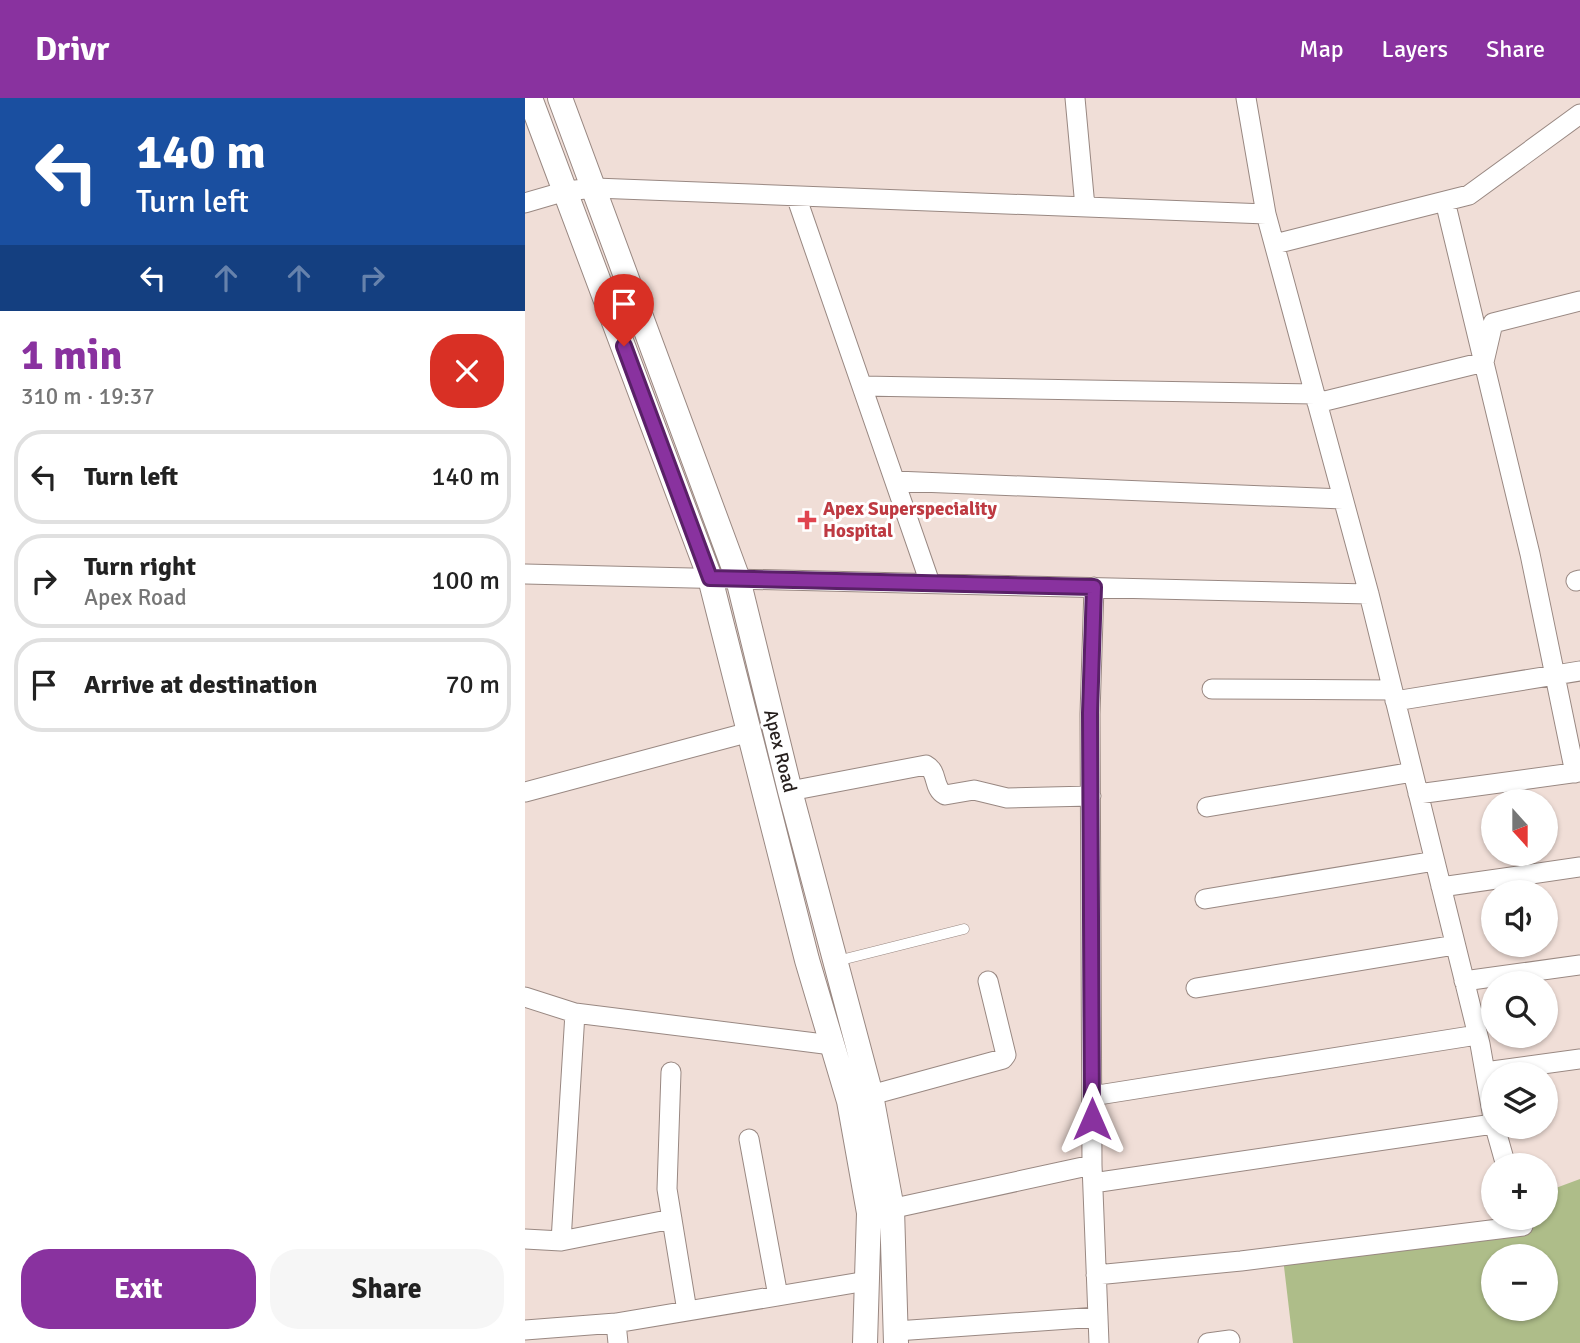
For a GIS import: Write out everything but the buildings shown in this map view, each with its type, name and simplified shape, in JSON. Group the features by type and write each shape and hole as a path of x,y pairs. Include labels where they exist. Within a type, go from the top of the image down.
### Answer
{"street":[{"name":"Apex Road","path":"530,98 710,578 746,733 881,1211 867,1281 865,1343"},
{"name":"Apex Road","path":"559,98 738,579 789,791 871,1095 896,1337"},
{"path":"1075,98 1084,203"},
{"path":"1246,98 1266,209 1369,594 1483,1062"},
{"path":"1275,244 1469,195 1580,114"},
{"path":"525,203 564,185 592,182 796,196 1266,209"},
{"path":"796,196 930,583"},
{"path":"1418,794 1578,772 1445,201"},
{"path":"1484,362 1493,323 1580,301"},
{"path":"862,386 1316,398 1484,362"},
{"path":"895,481 1343,499"},
{"path":"525,574 1369,594"},
{"path":"1094,587 1091,796 1092,1174 1099,1343"},
{"path":"1212,689 1394,695 1580,671"},
{"path":"525,792 746,733"},
{"path":"789,791 926,765 934,772 937,789 945,795 974,790 1007,798 1091,796"},
{"path":"1207,807 1413,772"},
{"path":"1205,899 1434,862"},
{"path":"1441,887 1580,867"},
{"path":"1196,988 1455,945"},
{"path":"1464,981 1580,965"},
{"path":"871,1095 1003,1059 1006,1055 988,981"},
{"path":"525,997 575,1013 832,1045"},
{"path":"561,1241 575,1013"},
{"path":"1092,1096 1477,1035"},
{"path":"1558,1062 1580,1059"},
{"path":"671,1072 667,1189 687,1311"},
{"path":"881,1211 1092,1174 1481,1128"},
{"path":"748,1139 778,1296"},
{"path":"525,1239 561,1241 672,1219"},
{"path":"1096,1275 1241,1261 1491,1230"},
{"path":"525,1330 616,1323 867,1281"},
{"path":"896,1337 1098,1317"},
{"path":"616,1323 618,1343"},
{"path":"1208,1343 1230,1340"}],"lane":[{"path":"836,961 964,929"}],"green space":[{"path":"1580,1179 1580,1343 1293,1343 1283,1258 1481,1230 1558,1230 1558,1187"}],"place":[{"name":"Apex Superspeciality Hospital","path":"807,520"}],"route":[{"path":"624,346 710,578 1094,587 1090,713 1092,1119"}]}
